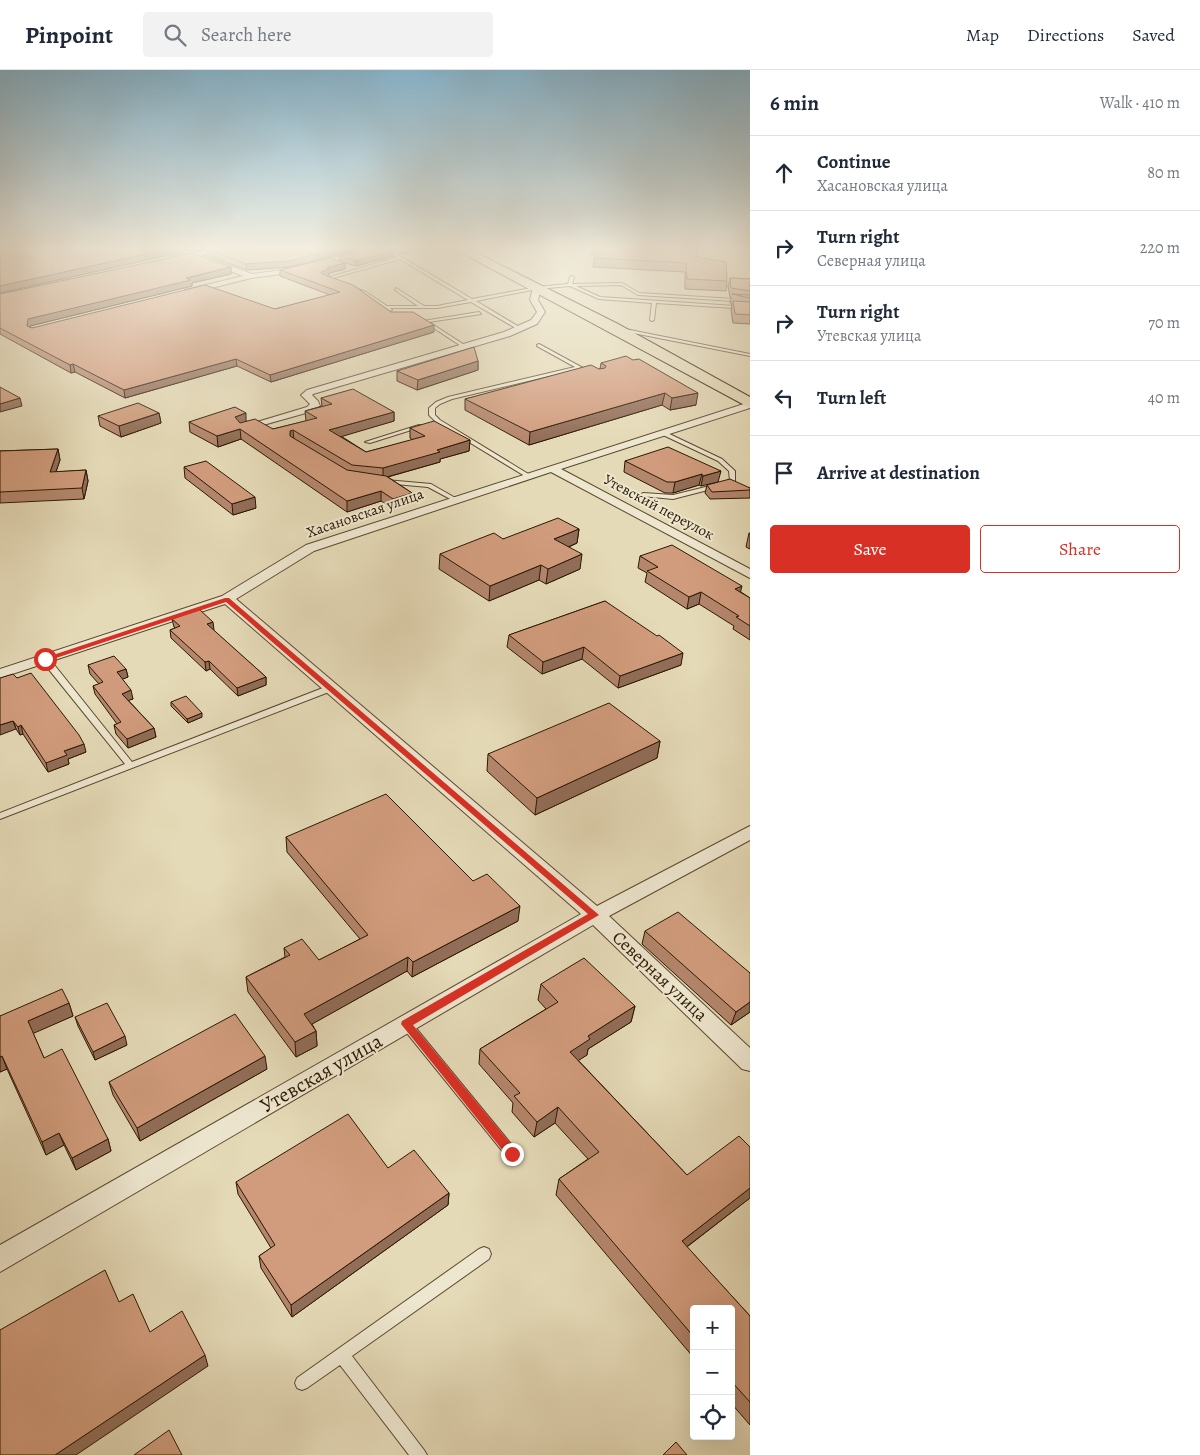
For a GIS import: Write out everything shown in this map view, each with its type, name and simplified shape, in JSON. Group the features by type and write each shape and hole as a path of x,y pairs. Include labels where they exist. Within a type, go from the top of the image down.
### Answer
{"main road":[{"path":"583,312 750,404"}],"street":[{"path":"242,428 310,409 315,406 315,403 306,395 310,392 519,329 534,322 541,312"},
{"name":"Хасановская улица","path":"0,674 227,599 310,548 750,404"},
{"name":"Утевский переулок","path":"552,468 750,574"},
{"name":"Северная улица","path":"227,599 595,915 750,1062"},
{"name":"Утевская улица","path":"0,1259 595,915 750,832"}],"lane":[{"path":"490,312 519,329"},
{"path":"652,320 653,312"},
{"path":"426,321 479,313"},
{"path":"420,318 464,347"},
{"path":"613,327 750,355"},
{"path":"540,345 586,370"},
{"path":"528,476 438,421 432,415 432,408 450,398 579,366"},
{"path":"368,442 438,421"},
{"path":"643,495 673,497 733,482 732,471 720,460 663,433"},
{"path":"375,482 429,485 456,500"},
{"path":"45,659 130,766"},
{"path":"0,816 331,688"},
{"path":"406,1024 512,1154"},
{"path":"302,1384 484,1254"},
{"path":"342,1355 419,1455"}],"building":[{"path":"0,312 59,312 28,319 27,326 32,328 98,312 413,312 434,325 270,375 236,359 124,390 73,364 70,365 0,328"},
{"path":"735,312 750,312 750,315 735,314"},
{"path":"474,347 478,361 418,380 397,371"},
{"path":"626,356 633,360 639,359 698,393 672,398 665,393 530,432 465,399 591,365 599,369 605,368 606,366 601,363"},
{"path":"0,387 20,398 0,404"},
{"path":"353,389 394,412 329,430 366,452 425,436 410,428 434,421 470,440 437,450 440,452 383,468 352,465 293,430 290,431 290,436 347,470 386,476 412,493 393,499 381,491 347,501 240,429 217,436 189,422 235,407 246,413 235,417 240,423 255,419 273,429 317,418 305,411 332,404 321,398"},
{"path":"138,403 159,413 119,426 98,416"},
{"path":"668,447 721,471 703,476 702,474 675,482 667,482 625,461"},
{"path":"58,449 50,472 86,470 82,488 0,492 0,451"},
{"path":"206,461 255,497 232,504 184,467"},
{"path":"730,479 750,488 750,490 712,492 707,485"},
{"path":"558,518 579,529 554,539 582,554 548,569 541,565 490,586 440,554 494,533 503,539"},
{"path":"672,545 742,586 735,589 750,598 750,626 736,617 739,616 701,592 689,597 647,571 658,567 640,556"},
{"path":"605,601 657,636 659,635 683,653 620,676 584,647 543,662 509,635"},
{"path":"199,609 213,622 207,624 266,677 237,688 209,661 205,662 170,630 180,626 172,619"},
{"path":"114,656 126,669 117,672 131,690 122,694 154,728 127,739 114,725 121,722 93,686 103,682 88,665"},
{"path":"31,673 84,744 64,751 67,755 46,763 21,725 18,727 13,721 0,725 0,678 13,674 17,678"},
{"path":"186,696 202,713 187,719 171,702"},
{"path":"609,703 660,741 537,798 488,754"},
{"path":"386,794 473,881 487,874 520,906 413,962 408,957 304,1014 316,1031 295,1042 246,977 290,955 284,948 302,939 319,960 368,935 286,837"},
{"path":"678,912 750,973 750,1002 736,1012 645,931"},
{"path":"584,958 635,1006 588,1036 590,1039 570,1052 687,1175 739,1136 750,1147 750,1188 682,1241 750,1316 750,1402 735,1385 735,1305 690,1305 690,1332 559,1179 599,1152 558,1107 537,1122 514,1096 520,1093 480,1049 558,1002 541,984"},
{"path":"62,989 69,1003 28,1021 44,1058 62,1049 108,1139 72,1158 59,1133 42,1142 2,1056 0,1057 0,1016"},
{"path":"107,1003 125,1036 93,1052 75,1017"},
{"path":"235,1014 265,1056 137,1128 109,1082"},
{"path":"348,1114 388,1168 414,1150 449,1193 291,1305 259,1256 275,1245 236,1182"},
{"path":"105,1270 119,1302 133,1294 150,1332 182,1311 205,1355 55,1455 0,1455 0,1330"},
{"path":"169,1430 182,1455 134,1455"},
{"path":"676,1442 687,1455 663,1455"}],"route":[{"path":"45,659 227,599 595,915 406,1024 512,1154"}]}
